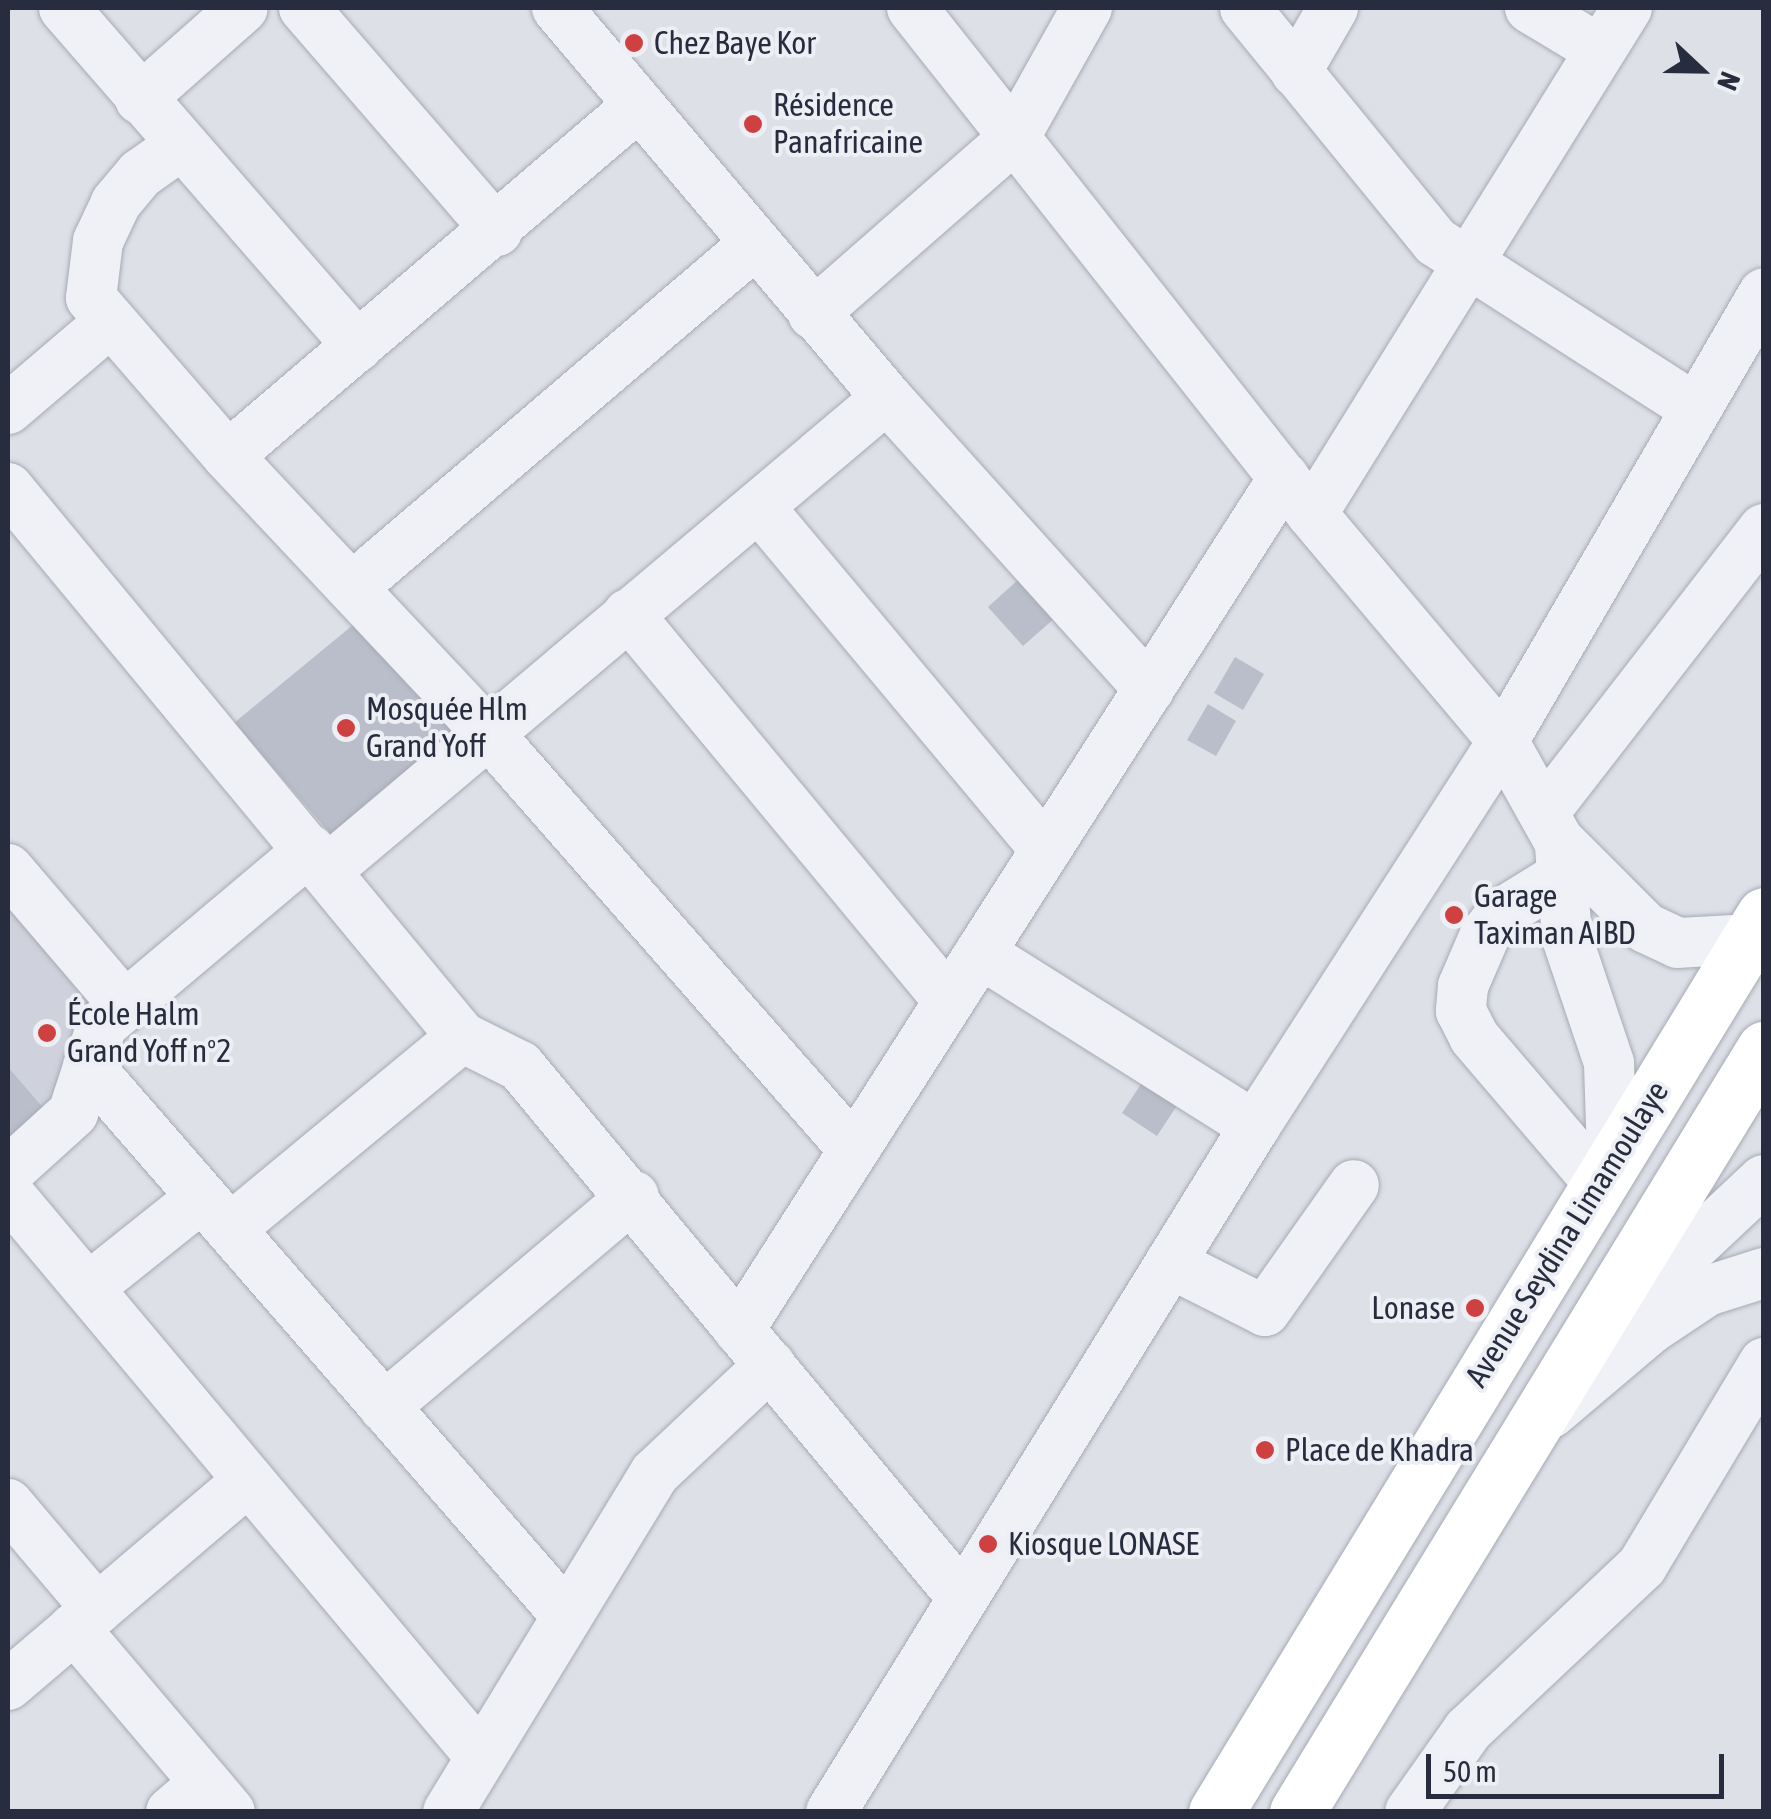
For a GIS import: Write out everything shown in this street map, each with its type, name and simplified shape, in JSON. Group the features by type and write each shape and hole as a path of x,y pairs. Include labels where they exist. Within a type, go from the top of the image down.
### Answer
{"highway":[{"name":"Avenue Seydina Limamoulaye","path":"1216,1812 1756,927"},
{"path":"1297,1812 1764,1050"}],"street":[{"path":"64,8 358,346"},
{"path":"140,99 242,8"},
{"path":"304,8 497,231"},
{"path":"556,8 887,398 1149,689"},
{"path":"912,8 1298,495 1502,741 1555,843 1646,928 1678,944 1756,927"},
{"path":"814,314 1014,138 1088,8"},
{"path":"1244,8 1412,218 1468,262 1693,407"},
{"path":"1296,72 1334,8"},
{"path":"1530,8 1600,50"},
{"path":"459,1808 481,1756 655,1473 754,1348 854,1150 1149,689 1298,495 1468,262 1626,8"},
{"path":"228,456 497,231 639,105"},
{"path":"181,145 140,174 98,241 91,298 228,456 355,585 488,732 854,1150"},
{"path":"355,585 756,243"},
{"path":"831,1812 1255,1126 1502,741 1693,407 1764,293"},
{"path":"8,410 110,322"},
{"path":"8,1172 73,1114 102,1025 488,732 887,398"},
{"path":"8,488 319,859 462,1037 520,1066 634,1196 754,1348 963,1598"},
{"path":"759,507 1046,850"},
{"path":"1605,1170 1474,1038 1461,1012 1463,986 1485,934 1555,843 1764,529"},
{"path":"628,614 949,1001"},
{"path":"1555,843 1567,938 1610,1063 1605,1170"},
{"path":"8,869 125,1006"},
{"path":"980,954 1255,1126"},
{"path":"88,1288 216,1213 462,1037"},
{"path":"88,1066 567,1616"},
{"path":"1582,1351 1764,1180"},
{"path":"1170,1263 1264,1311 1354,1185"},
{"path":"8,1193 481,1756"},
{"path":"384,1406 634,1196"},
{"path":"1536,1426 1650,1329 1707,1291 1764,1273"},
{"path":"1410,1812 1468,1730 1642,1566 1764,1363"},
{"path":"8,1684 250,1480"},
{"path":"8,1504 202,1802"}],"shaded area":[{"name":"École Halm Grand Yoff n°2","path":"8,885 110,1005 73,1085 8,1161"}],"building":[{"path":"1021,577 1056,617 1023,646 988,607"},
{"name":"Mosquée Hlm Grand Yoff","path":"359,620 458,733 335,839 234,723"},
{"path":"1235,657 1264,674 1243,710 1214,693"},
{"path":"1208,704 1236,721 1216,756 1187,740"},
{"path":"8,1067 45,1110 12,1139 8,1134"},
{"path":"1143,1081 1178,1104 1157,1136 1122,1113"}],"place":[{"name":"Chez Baye Kor","path":"634,43"},
{"name":"Résidence Panafricaine","path":"753,124"},
{"name":"Mosquée Hlm Grand Yoff","path":"346,728"},
{"name":"Garage Taximan AIBD","path":"1454,915"},
{"name":"École Halm Grand Yoff n°2","path":"47,1033"},
{"name":"Lonase","path":"1475,1308"},
{"name":"Place de Khadra","path":"1265,1450"},
{"name":"Kiosque LONASE","path":"988,1544"}]}
